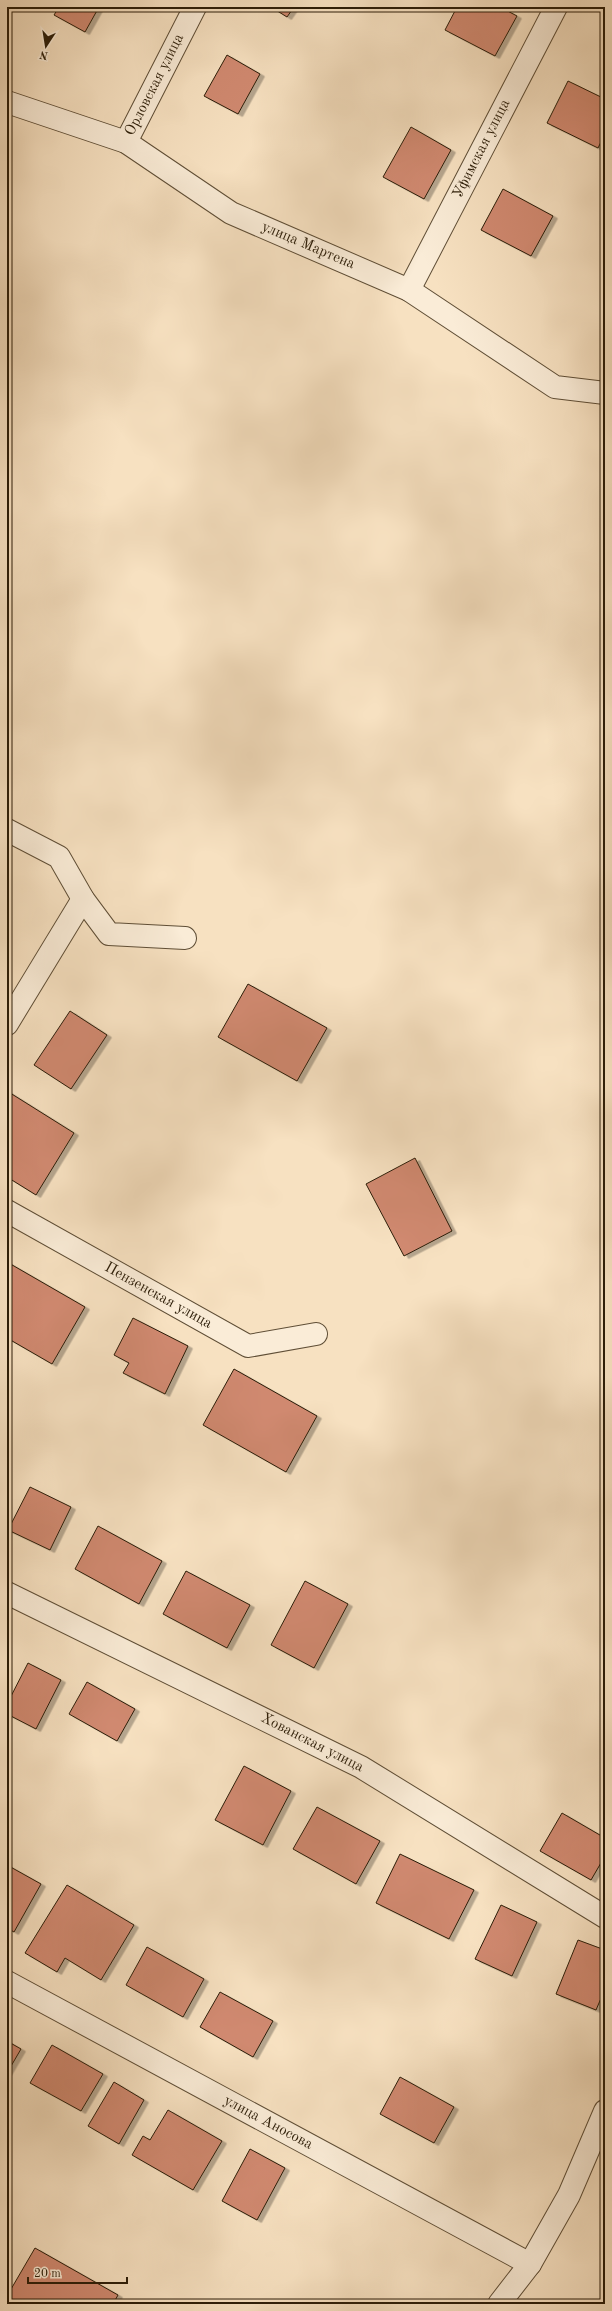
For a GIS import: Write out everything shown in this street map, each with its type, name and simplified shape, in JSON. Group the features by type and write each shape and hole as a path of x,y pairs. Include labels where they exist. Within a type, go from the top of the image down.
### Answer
{"street":[{"name":"Орловская улица","path":"126,142 195,7"},
{"name":"Уфимская улица","path":"409,290 556,7"},
{"name":"улица Мартена","path":"7,102 126,142 231,213 409,290 555,387 605,393"},
{"path":"7,830 59,857 83,900 109,934 185,938"},
{"path":"7,1024 83,900"},
{"name":"Пензенская улица","path":"7,1211 248,1346 316,1334"},
{"name":"Хованская улица","path":"7,1593 361,1767 605,1917"},
{"name":"улица Аносова","path":"7,1982 530,2264"},
{"path":"498,2304 530,2264 569,2195 605,2111"}],"building":[{"path":"59,7 99,7 85,32 54,15"},
{"path":"271,7 294,7 287,17"},
{"path":"457,7 500,7 517,16 495,56 445,30"},
{"path":"227,55 260,74 238,114 204,96"},
{"path":"568,81 605,99 605,134 598,148 547,123"},
{"path":"411,127 451,150 424,199 383,177"},
{"path":"503,189 553,216 531,256 481,230"},
{"path":"248,984 327,1028 297,1081 218,1037"},
{"path":"70,1011 107,1035 71,1089 34,1065"},
{"path":"7,1091 74,1133 36,1195 7,1177"},
{"path":"415,1158 452,1231 404,1256 366,1184"},
{"path":"7,1262 85,1307 52,1364 7,1338"},
{"path":"133,1318 188,1346 165,1394 123,1373 129,1363 114,1355"},
{"path":"234,1369 317,1416 286,1472 203,1425"},
{"path":"30,1487 71,1507 50,1550 8,1530"},
{"path":"98,1526 162,1561 139,1604 75,1569"},
{"path":"186,1571 250,1605 227,1648 163,1614"},
{"path":"305,1581 348,1604 314,1668 271,1645"},
{"path":"28,1663 61,1680 36,1729 7,1714 7,1704"},
{"path":"87,1682 135,1709 117,1741 69,1714"},
{"path":"244,1766 291,1791 263,1845 215,1820"},
{"path":"317,1807 380,1841 356,1884 293,1849"},
{"path":"562,1813 605,1838 605,1856 591,1880 540,1851"},
{"path":"400,1854 474,1890 449,1939 376,1903"},
{"path":"7,1865 41,1884 14,1932 7,1928"},
{"path":"67,1885 134,1925 101,1980 65,1958 57,1972 25,1953"},
{"path":"501,1905 537,1922 512,1976 475,1959"},
{"path":"578,1940 605,1950 605,1989 596,2010 556,1994"},
{"path":"147,1947 204,1979 183,2017 126,1985"},
{"path":"220,1992 273,2021 253,2057 200,2027"},
{"path":"7,2041 21,2049 7,2073"},
{"path":"52,2045 103,2074 81,2111 30,2083"},
{"path":"400,2077 454,2107 434,2143 380,2114"},
{"path":"114,2082 144,2100 119,2144 88,2126"},
{"path":"168,2110 222,2141 193,2190 132,2155 143,2136 150,2140"},
{"path":"250,2149 285,2168 257,2220 222,2201"},
{"path":"35,2248 118,2295 113,2304 7,2304 7,2296"}]}
